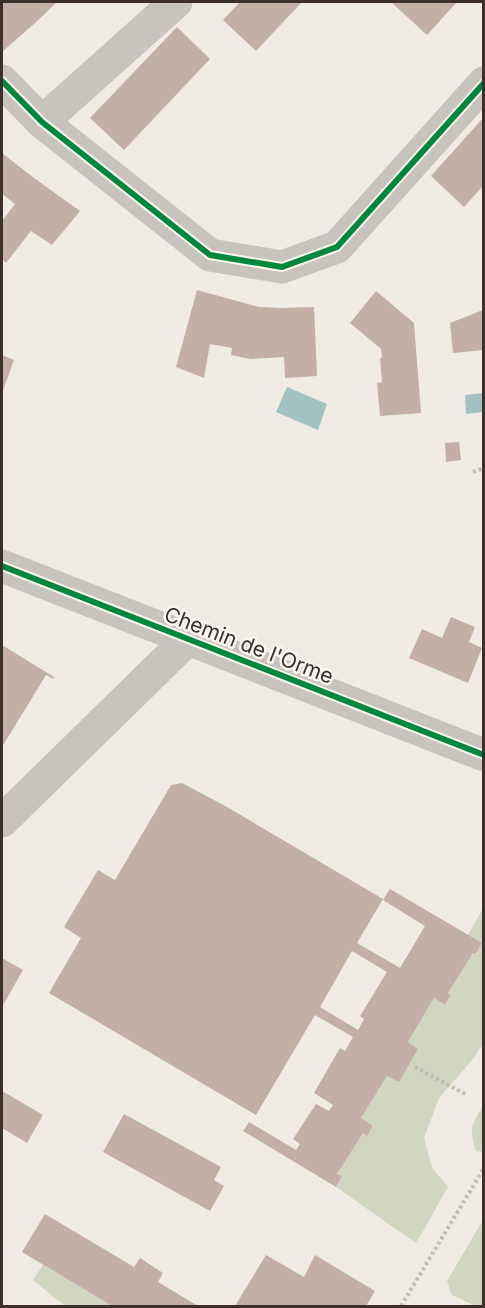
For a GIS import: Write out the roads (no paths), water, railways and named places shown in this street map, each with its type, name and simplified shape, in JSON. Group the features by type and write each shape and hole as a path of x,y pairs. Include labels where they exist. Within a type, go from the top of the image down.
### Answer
{"street":[{"path":"42,122 176,2"},
{"path":"2,81 42,122 210,255 282,267 337,247 483,83"},
{"name":"Chemin de l'Orme","path":"2,566 483,755"},
{"path":"2,821 188,639"}],"water":[{"path":"287,387 327,404 318,430 276,412"},
{"path":"483,393 483,412 466,414 465,395"}]}
